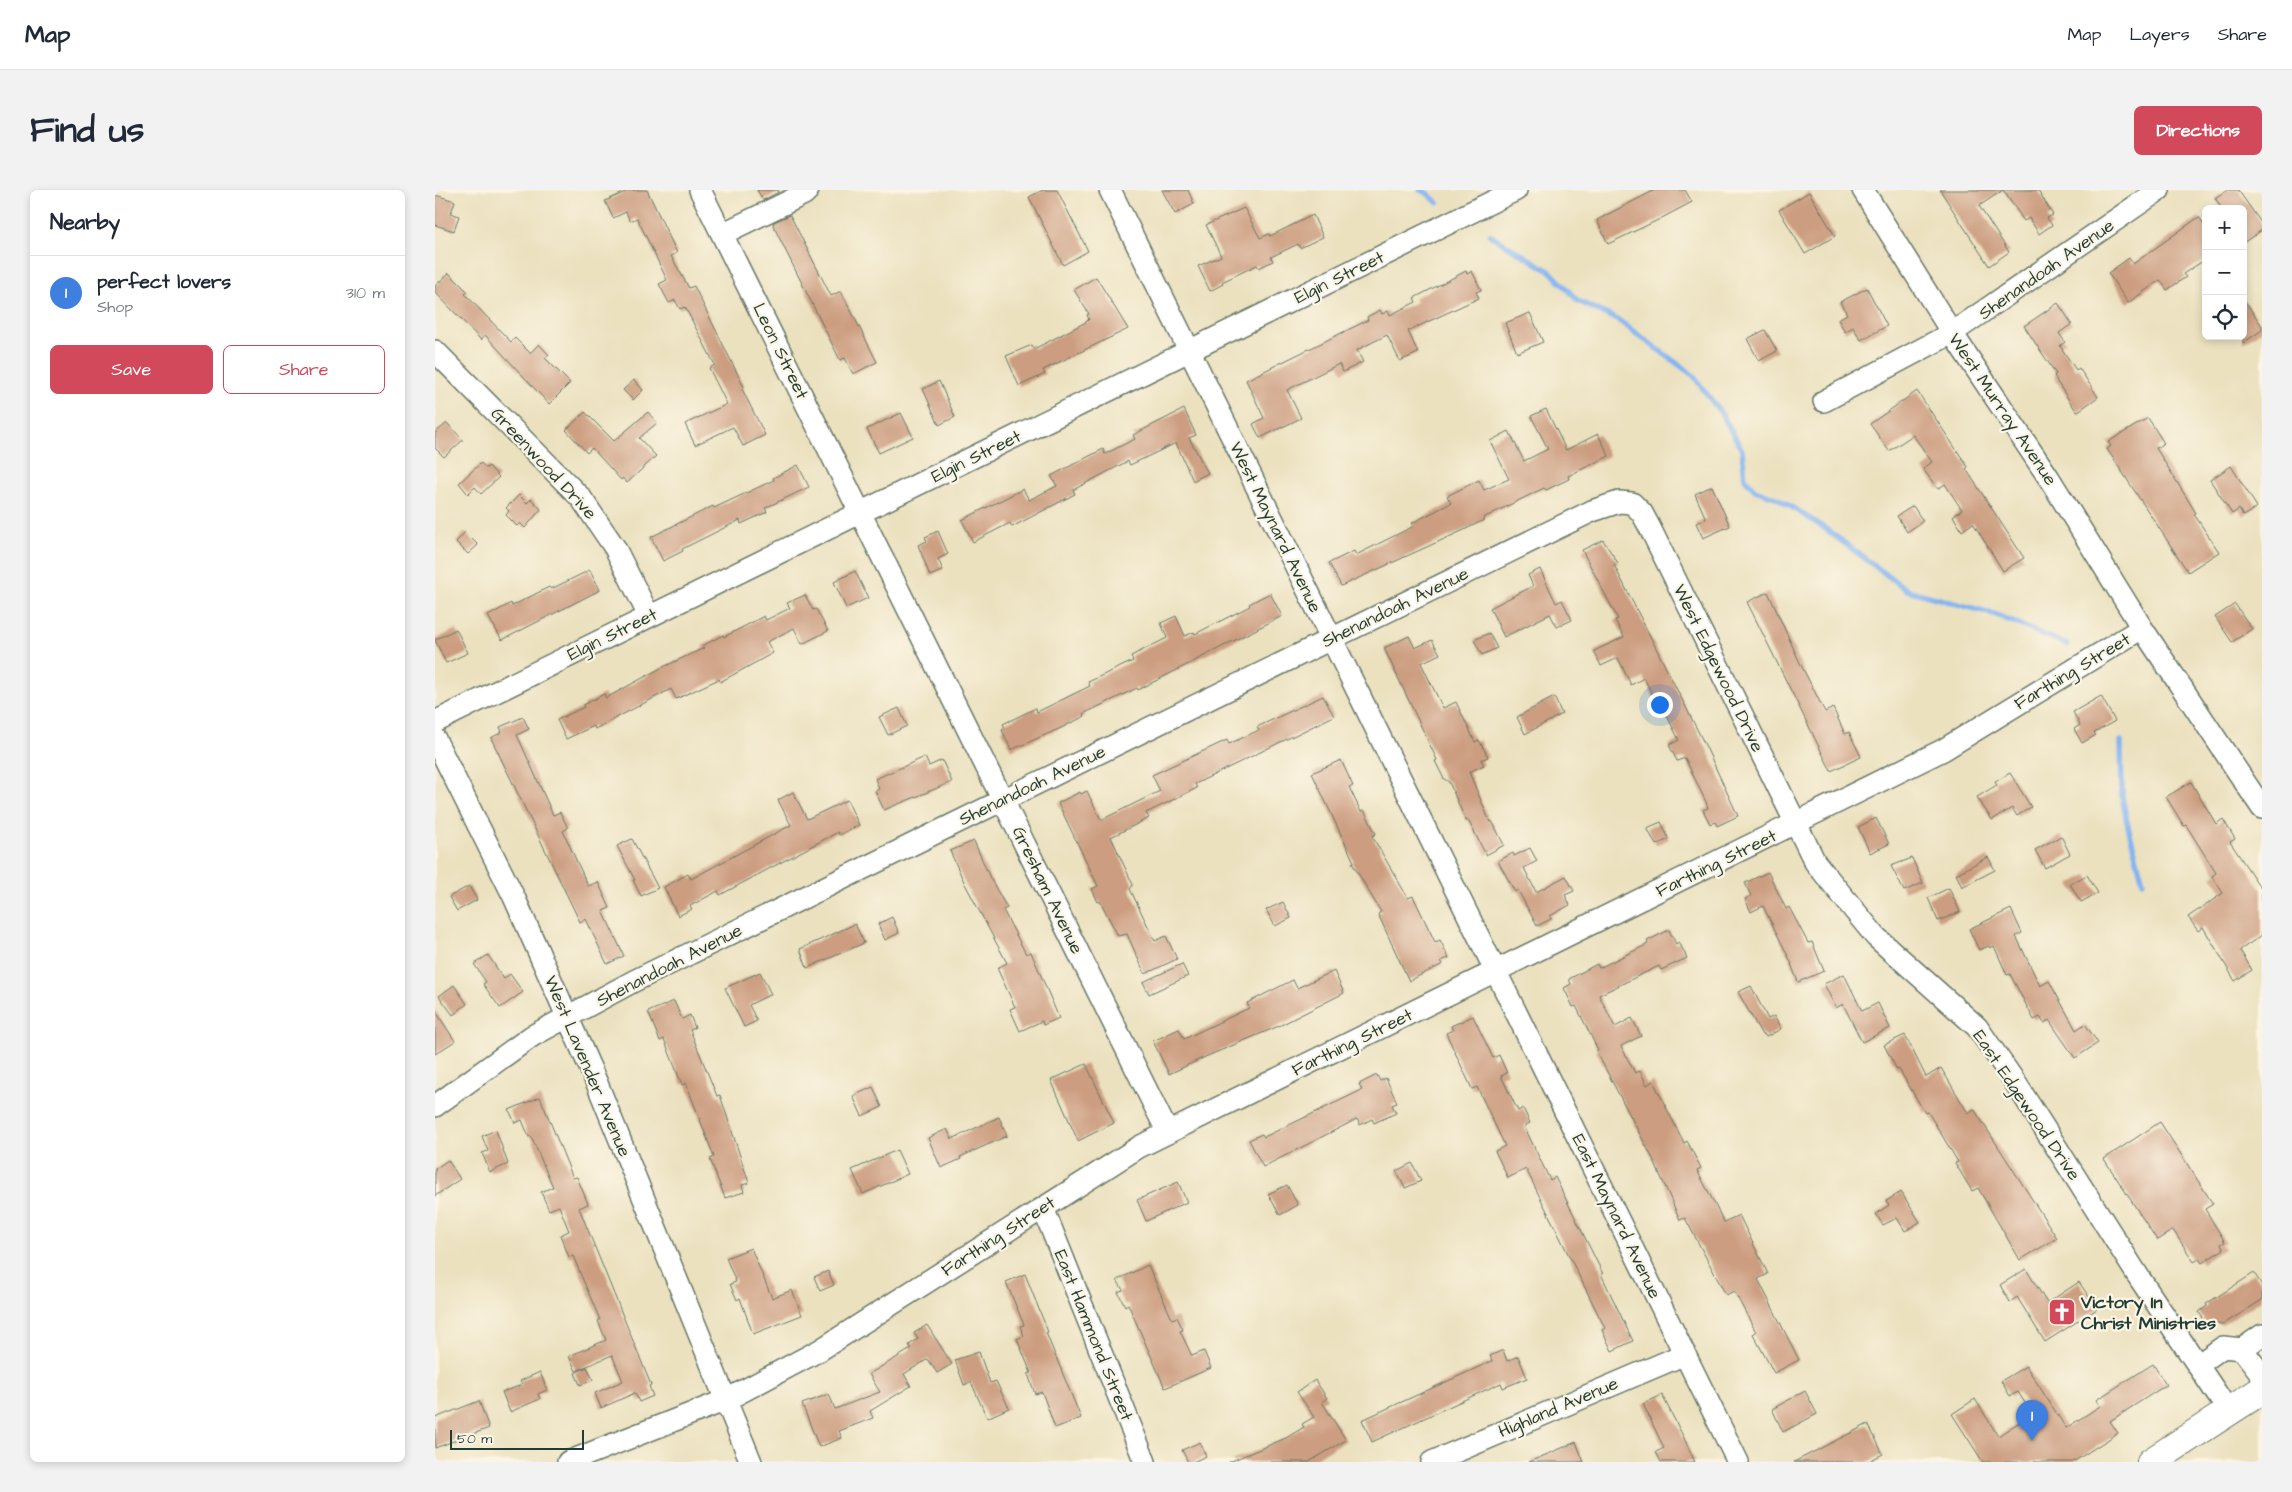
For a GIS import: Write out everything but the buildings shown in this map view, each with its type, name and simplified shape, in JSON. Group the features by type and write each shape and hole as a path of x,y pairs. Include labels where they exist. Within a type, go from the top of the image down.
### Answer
{"main road":[{"path":"2151,1462 2262,1390"}],"street":[{"name":"Leon Street","path":"700,190 861,513"},
{"path":"722,234 805,194 808,190"},
{"name":"West Maynard Avenue","path":"1110,190 1497,970"},
{"name":"Elgin Street","path":"435,722 1516,190"},
{"name":"West Murray Avenue","path":"1863,190 1952,333 2049,478 2142,628 2262,808"},
{"name":"Shenandoah Avenue","path":"1824,401 1952,333 2159,190"},
{"name":"Greenwood Drive","path":"435,351 581,498 615,548 649,616"},
{"name":"Shenandoah Avenue","path":"435,1106 533,1036 634,981 1003,799 1592,511 1619,502 1632,503 1642,513"},
{"name":"Gresham Avenue","path":"861,513 1168,1133"},
{"name":"West Edgewood Drive","path":"1642,513 1796,823"},
{"name":"Farthing Street","path":"568,1462 726,1400 820,1350 1139,1147 1943,750 2142,628"},
{"name":"West Lavender Avenue","path":"435,739 514,897 596,1081 751,1462"},
{"name":"East Edgewood Drive","path":"1796,823 1815,862 1876,937 1977,1027 2015,1082 2140,1279 2229,1412"},
{"name":"East Maynard Avenue","path":"1497,970 1738,1462"},
{"name":"East Hammond Street","path":"1043,1208 1145,1462"},
{"path":"2198,1366 2223,1347 2242,1349 2262,1335"},
{"path":"2242,1349 2262,1375"},
{"name":"Highland Avenue","path":"1432,1462 1685,1354"}],"waterway":[{"path":"1420,190 1427,193 1438,203"},
{"path":"1490,235 1551,272 1578,301 1618,320 1693,375 1723,416 1742,450 1745,479 1755,490 1777,498 1823,527 1907,590 1994,614 2068,645"},
{"path":"2121,741 2122,797 2143,882"}],"place":[{"name":"Victory In Christ Ministries","path":"2062,1312"},
{"name":"perfect lovers","path":"2032,1441"}]}
